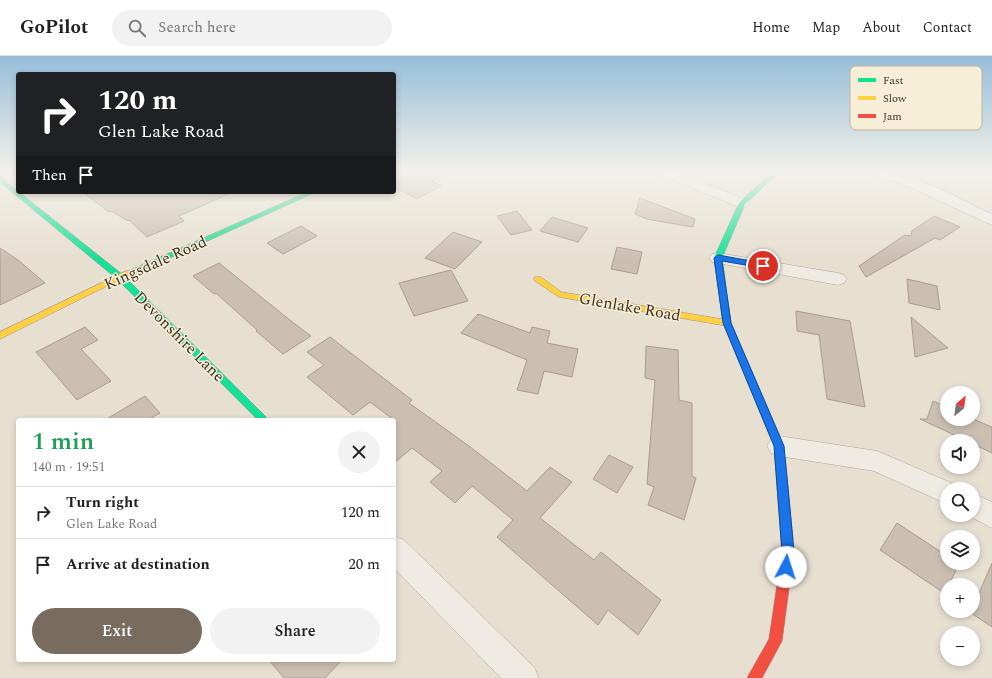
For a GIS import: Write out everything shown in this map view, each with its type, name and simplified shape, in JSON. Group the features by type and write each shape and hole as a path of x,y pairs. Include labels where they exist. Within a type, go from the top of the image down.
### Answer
{"street":[{"name":"Devonshire Lane","path":"27,201 120,277 262,418"},
{"name":"Kingsdale Road","path":"0,336 120,277 293,201"},
{"path":"737,201 742,203 718,258 727,323 779,446 788,551 775,641 754,678"},
{"path":"951,201 992,220"},
{"path":"718,258 838,279"},
{"name":"Glenlake Road","path":"538,279 559,294 727,323"},
{"path":"779,446 877,461 940,490"},
{"path":"980,509 992,516"},
{"path":"396,552 523,678"}],"building":[{"path":"94,201 213,201 179,216 184,221 147,237 129,220 128,221 111,211 109,212"},
{"path":"639,201 648,201 695,219 693,227 646,219 635,214"},
{"path":"517,211 532,230 511,235 497,216"},
{"path":"934,216 960,227 940,240 935,238 866,277 859,266 905,235 911,236 912,231"},
{"path":"552,217 588,228 578,242 540,231"},
{"path":"301,226 317,236 283,254 267,243"},
{"path":"453,232 482,242 455,269 425,258"},
{"path":"617,247 642,252 637,274 611,269"},
{"path":"0,248 18,260 45,283 0,305"},
{"path":"219,263 311,336 283,354 216,293 214,294 193,276"},
{"path":"451,270 468,301 414,316 399,283"},
{"path":"907,279 937,286 940,310 909,303"},
{"path":"796,311 850,321 865,407 827,399 819,335 797,331"},
{"path":"478,314 530,333 532,327 550,331 547,343 578,349 572,377 544,371 538,394 517,390 527,360 461,333"},
{"path":"911,317 948,348 915,357"},
{"path":"85,327 98,340 81,349 111,381 77,400 36,352"},
{"path":"330,337 412,400 409,403 469,446 527,491 550,467 572,482 540,518 594,560 601,552 661,600 638,635 608,610 598,625 497,537 513,520 472,486 455,503 430,482 442,471 412,448 396,461 396,418 391,418 370,402 353,415 307,377 324,365 307,352"},
{"path":"646,346 678,350 679,400 692,403 692,476 696,478 684,520 648,505 654,487 647,484 655,380 645,378"},
{"path":"145,396 160,413 151,418 108,418"},
{"path":"933,401 940,404 940,426 980,426 980,422 992,427 992,453 980,447 980,434 952,434 920,419 927,419"},
{"path":"609,455 633,467 617,493 593,479"},
{"path":"897,523 940,551 940,570 956,570 952,578 940,578 940,590 880,550"},
{"path":"992,563 992,627 978,618 980,618 980,591"},
{"path":"271,662 340,662 325,678 284,678"}],"traffic: fast":[{"path":"27,201 120,277 262,418"},
{"path":"129,273 292,201"},
{"path":"744,201 718,258 727,323 779,446 787,540"}],"traffic: slow":[{"path":"0,336 129,273"},
{"path":"538,279 559,294 727,323"}],"traffic: jam":[{"path":"754,678 775,641 788,551 787,540"}],"route":[{"path":"763,266 718,258 727,323 779,446 788,551 786,567"}]}
